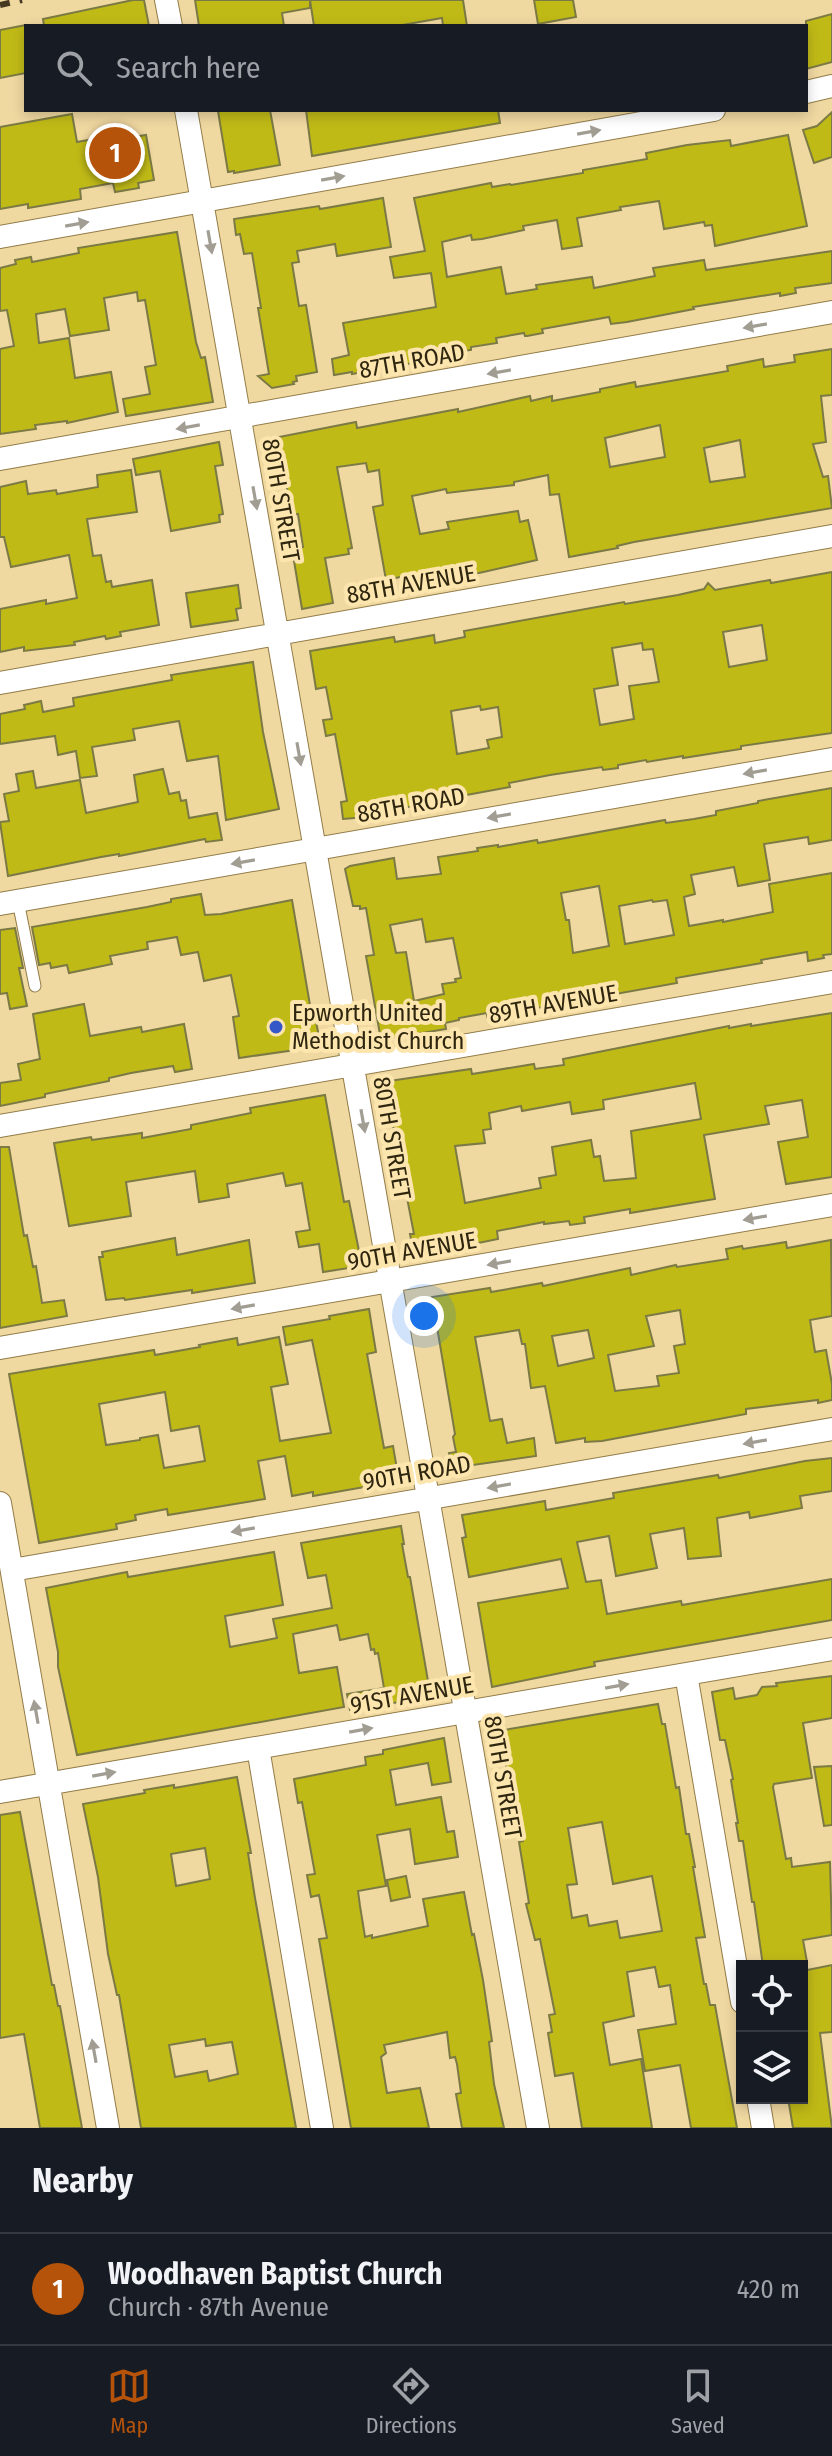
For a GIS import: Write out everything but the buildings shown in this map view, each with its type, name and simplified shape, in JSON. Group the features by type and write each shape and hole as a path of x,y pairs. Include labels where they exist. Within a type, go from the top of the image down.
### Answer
{"street":[{"path":"166,0 171,24"},
{"path":"808,92 832,86"},
{"name":"80TH STREET","path":"186,112 538,2128"},
{"path":"0,237 703,112"},
{"name":"87TH ROAD","path":"0,459 832,312"},
{"name":"88TH AVENUE","path":"0,683 832,536"},
{"name":"88TH ROAD","path":"9,902 832,759"},
{"name":"89TH AVENUE","path":"0,1126 832,982"},
{"name":"90TH AVENUE","path":"0,1348 832,1205"},
{"name":"90TH ROAD","path":"12,1570 832,1429"},
{"path":"0,1503 108,2128"},
{"name":"91ST AVENUE","path":"0,1792 832,1649"},
{"path":"686,1674 736,1967"},
{"path":"258,1748 322,2128"},
{"path":"759,2104 763,2128"}],"lane":[{"path":"9,902 35,986"}],"railway":[{"path":"0,5 22,0"}],"place":[{"name":"Woodhaven Baptist Church","path":"115,153"},
{"name":"Epworth United Methodist Church","path":"276,1027"}]}
